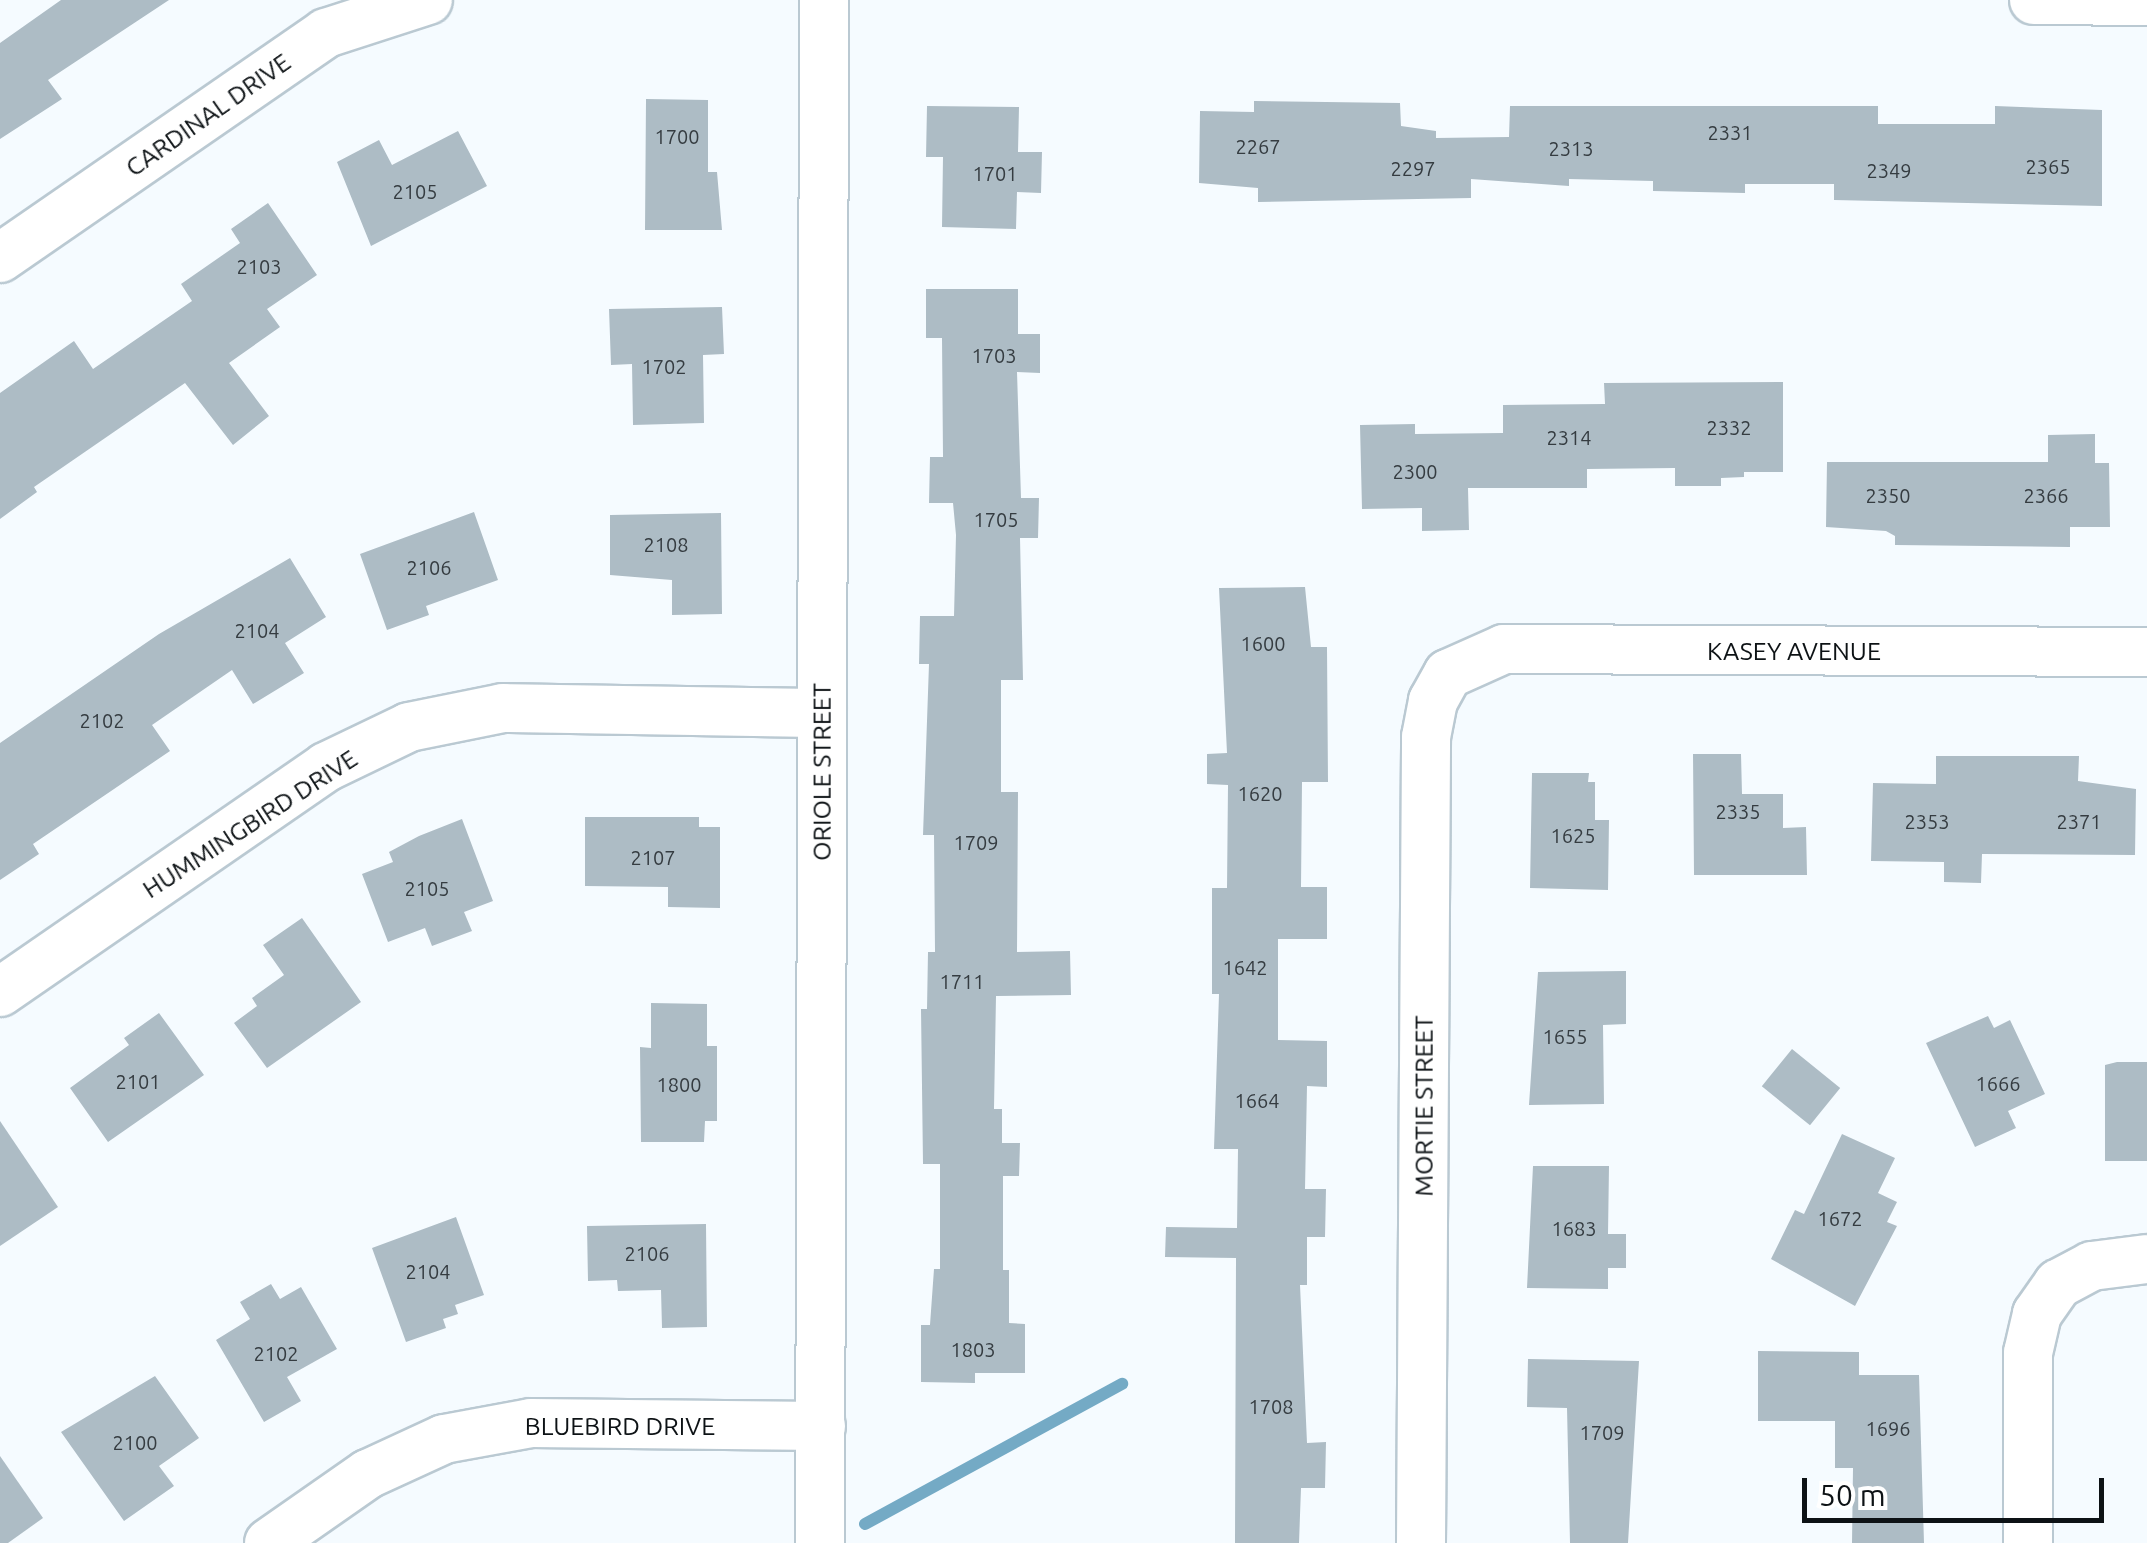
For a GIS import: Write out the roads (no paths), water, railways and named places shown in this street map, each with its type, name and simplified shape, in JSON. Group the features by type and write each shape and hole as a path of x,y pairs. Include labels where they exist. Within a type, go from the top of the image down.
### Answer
{"street":[{"name":"CARDINAL DRIVE","path":"0,258 326,33 428,0"},
{"name":"ORIOLE STREET","path":"820,1543 824,0"},
{"path":"2034,0 2147,1"},
{"name":"KASEY AVENUE","path":"1448,674 1504,650 2147,652"},
{"name":"MORTIE STREET","path":"1421,1543 1426,737 1432,701 1448,674"},
{"name":"HUMMINGBIRD DRIVE","path":"0,992 326,767 409,727 503,708 822,713"},
{"path":"2028,1543 2028,1353 2037,1314 2058,1284 2092,1266 2147,1259"},
{"name":"BLUEBIRD DRIVE","path":"269,1543 368,1474 444,1439 531,1423 820,1426"}],"waterway":[{"path":"865,1524 1122,1384"}]}
